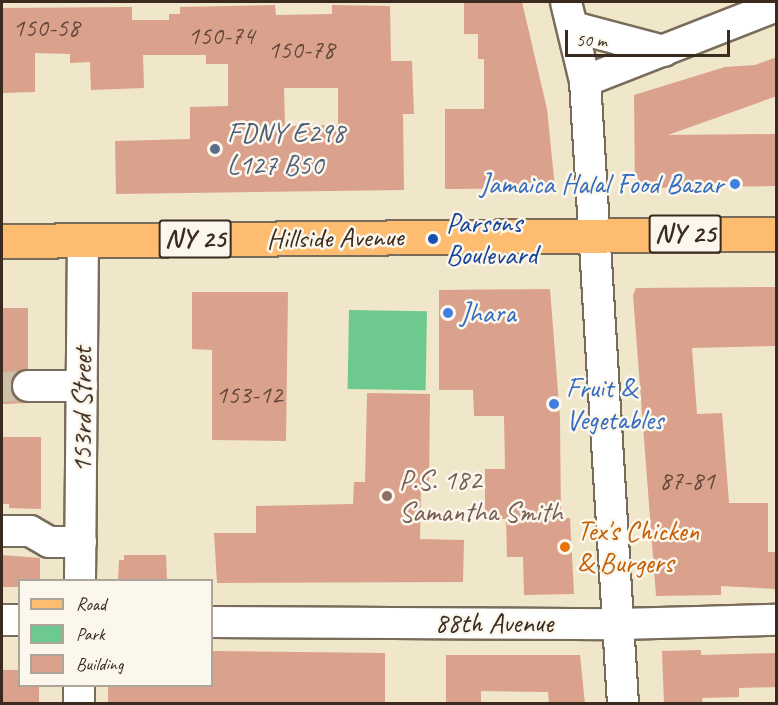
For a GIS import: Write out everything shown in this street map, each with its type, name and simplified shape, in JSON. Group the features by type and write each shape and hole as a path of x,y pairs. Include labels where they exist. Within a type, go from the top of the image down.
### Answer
{"main road":[{"name":"Hillside Avenue","path":"2,241 777,234"}],"street":[{"path":"585,81 777,6"},
{"path":"570,14 664,51"},
{"path":"570,14 585,81 623,704"},
{"name":"153rd Street","path":"80,579 83,240"},
{"path":"28,386 82,386"},
{"path":"2,531 30,531 50,542 81,542"},
{"path":"2,620 18,620"},
{"name":"88th Avenue","path":"213,622 618,624 777,620"},
{"path":"79,687 79,704"}],"green space":[{"path":"349,310 427,311 426,390 348,389"}],"building":[{"path":"464,2 522,2 547,109 555,188 445,189 445,109 484,109 484,59 478,59 478,34 464,34"},
{"path":"275,5 276,15 332,14 332,5 390,6 391,61 412,61 414,114 403,114 404,190 116,194 115,141 190,139 190,107 228,106 228,64 206,64 206,55 143,55 144,88 91,90 90,62 70,63 70,54 35,53 35,92 2,93 2,8 132,7 132,20 169,20 169,14 180,14 180,7","holes":["284,88 338,88 338,125 285,126"]},
{"path":"777,57 777,96 668,135 777,134 777,186 635,188 634,95 725,67 755,65"},
{"path":"777,287 777,346 692,348 697,414 722,413 729,503 768,503 768,552 777,552 777,589 721,586 721,595 656,596 633,295 636,288"},
{"path":"550,289 560,417 561,518 570,518 574,594 524,595 523,557 507,557 506,519 485,519 485,469 505,469 504,416 474,416 473,390 439,390 439,290"},
{"path":"192,292 288,292 286,441 212,440 212,350 192,349"},
{"path":"2,308 28,308 28,369 13,377 11,387 19,401 28,403 2,404"},
{"name":"P.S. 182 Samantha Smith","path":"367,393 430,394 429,487 421,487 420,539 464,540 463,582 217,583 214,533 256,533 256,506 353,504 354,482 365,482"},
{"path":"2,437 41,437 41,509 9,508 9,504 2,504"},
{"path":"2,555 40,558 40,579 18,579 18,587 2,587"},
{"path":"124,555 166,555 167,579 118,579 119,560 124,560"},
{"path":"701,650 701,655 777,653 777,687 739,688 739,697 702,698 703,704 664,704 662,651"},
{"path":"213,651 385,653 385,704 108,704 108,687 213,687"},
{"path":"446,655 580,655 585,704 549,704 548,692 481,691 481,704 446,704"},
{"path":"2,670 18,670 18,687 39,687 39,704 2,704"}],"tunnel":[{"path":"2,387 28,386"}],"place":[{"name":"FDNY E298 L127 B50","path":"215,149"},
{"name":"Jamaica Halal Food Bazar","path":"735,184"},
{"name":"Parsons Boulevard","path":"433,239"},
{"name":"Jhara","path":"448,313"},
{"name":"Fruit & Vegetables","path":"554,404"},
{"name":"P.S. 182 Samantha Smith","path":"387,496"},
{"name":"Tex's Chicken & Burgers","path":"565,547"}]}
